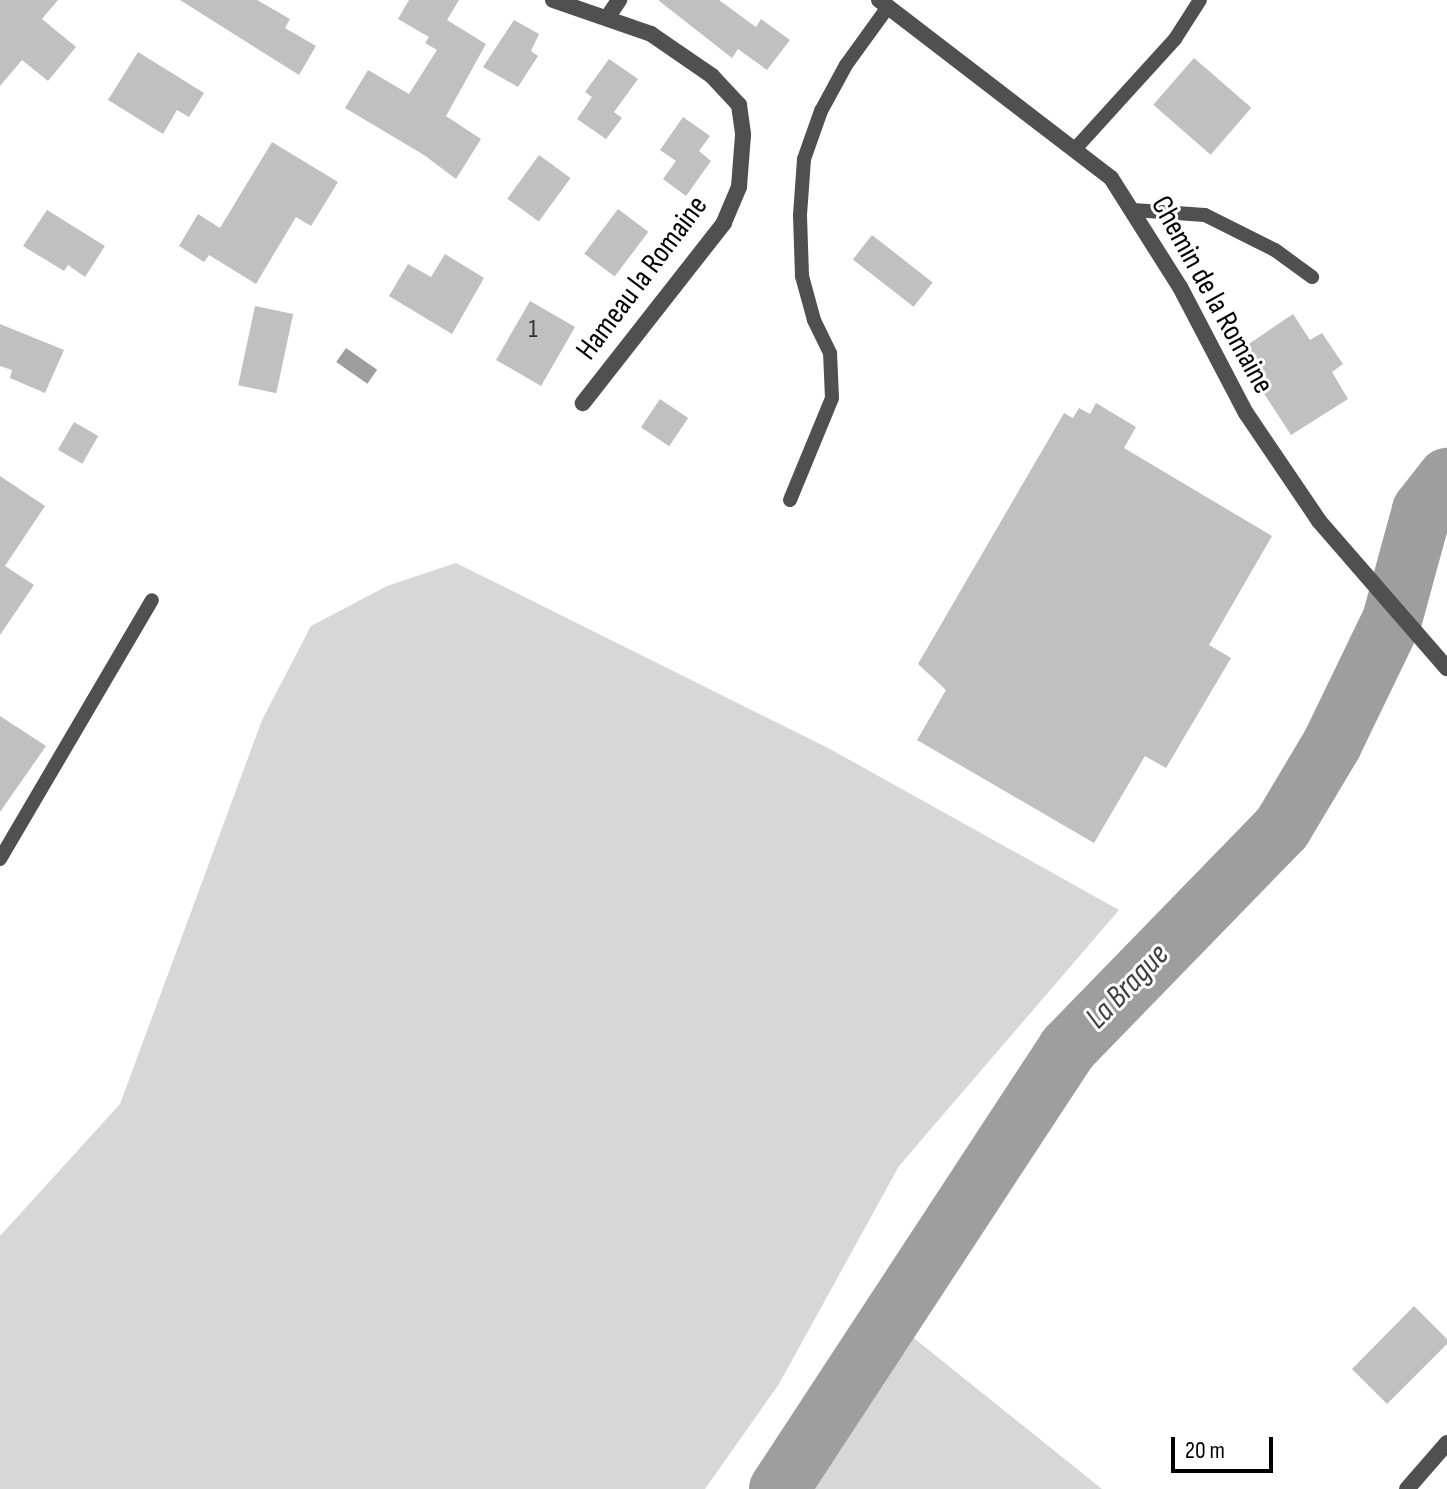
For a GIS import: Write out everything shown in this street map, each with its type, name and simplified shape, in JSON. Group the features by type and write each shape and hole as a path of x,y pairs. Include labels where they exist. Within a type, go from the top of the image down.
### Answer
{"street":[{"name":"Hameau la Romaine","path":"553,0 584,5 607,18 651,34 712,76 739,105 743,135 739,187 724,223 583,403"},
{"path":"607,18 619,0"},
{"name":"Chemin de la Romaine","path":"883,4 1111,178 1180,287 1246,413 1319,521 1442,663"},
{"path":"1407,1489 1447,1443"}],"lane":[{"path":"1075,149 1175,39 1200,0"},
{"path":"790,500 832,398 830,353 814,320 802,276 800,215 804,159 821,111 883,4"},
{"path":"1133,210 1205,215 1275,250 1312,277"},
{"path":"0,859 152,600"}],"shaded area":[{"path":"346,348 377,370 367,384 336,362"},
{"path":"456,563 830,749 1119,910 899,1166 779,1384 705,1489 0,1489 0,1236 120,1104 262,720 311,626 387,586"},
{"path":"910,1335 1102,1489 800,1489"}],"building":[{"path":"0,0 58,0 42,19 76,47 48,81 22,60 0,86"},
{"path":"180,0 257,0 290,19 285,28 316,46 299,75"},
{"path":"409,0 459,0 447,20 486,44 446,116 481,139 456,179 424,155 345,108 368,70 409,94 437,50 425,43 429,37 398,19"},
{"path":"658,0 719,0 756,27 761,19 790,40 767,70 738,49 732,58"},
{"path":"514,20 539,34 531,51 538,56 518,87 483,67"},
{"path":"138,52 204,93 189,117 177,110 163,134 108,100"},
{"path":"1194,58 1251,108 1211,155 1153,105"},
{"path":"609,59 638,79 614,112 622,118 606,139 577,119 592,97 585,92"},
{"path":"683,117 710,136 699,151 711,161 686,196 663,179 676,161 660,150"},
{"path":"272,142 338,182 311,226 296,217 256,284 209,255 204,262 179,246 198,214 220,228"},
{"path":"539,155 571,178 539,222 507,199"},
{"path":"618,209 648,232 615,277 584,254"},
{"path":"47,210 105,246 85,277 68,265 64,271 23,246"},
{"path":"872,235 933,282 914,307 853,259"},
{"path":"445,254 484,278 452,334 389,296 408,264 431,277"},
{"path":"530,301 575,327 541,386 496,360"},
{"path":"255,306 293,314 276,393 238,385"},
{"path":"1293,314 1310,340 1322,333 1343,364 1332,372 1348,399 1291,435 1237,352"},
{"path":"0,324 64,350 45,393 10,378 12,370 0,366"},
{"path":"660,399 688,418 669,446 641,427"},
{"path":"1096,403 1136,427 1124,448 1272,536 1209,645 1231,658 1166,768 1145,756 1094,843 917,740 946,690 918,664 1064,413 1073,418 1079,408 1090,414"},
{"path":"74,422 98,436 82,464 58,450"},
{"path":"0,476 45,506 5,566 34,585 0,635"},
{"path":"0,716 46,746 0,812"},
{"path":"1414,1306 1447,1339 1447,1344 1387,1404 1352,1369"}],"waterway":[{"name":"La Brague","path":"779,1489 1068,1048 1282,828 1332,744 1392,620 1422,510 1447,478"}]}
